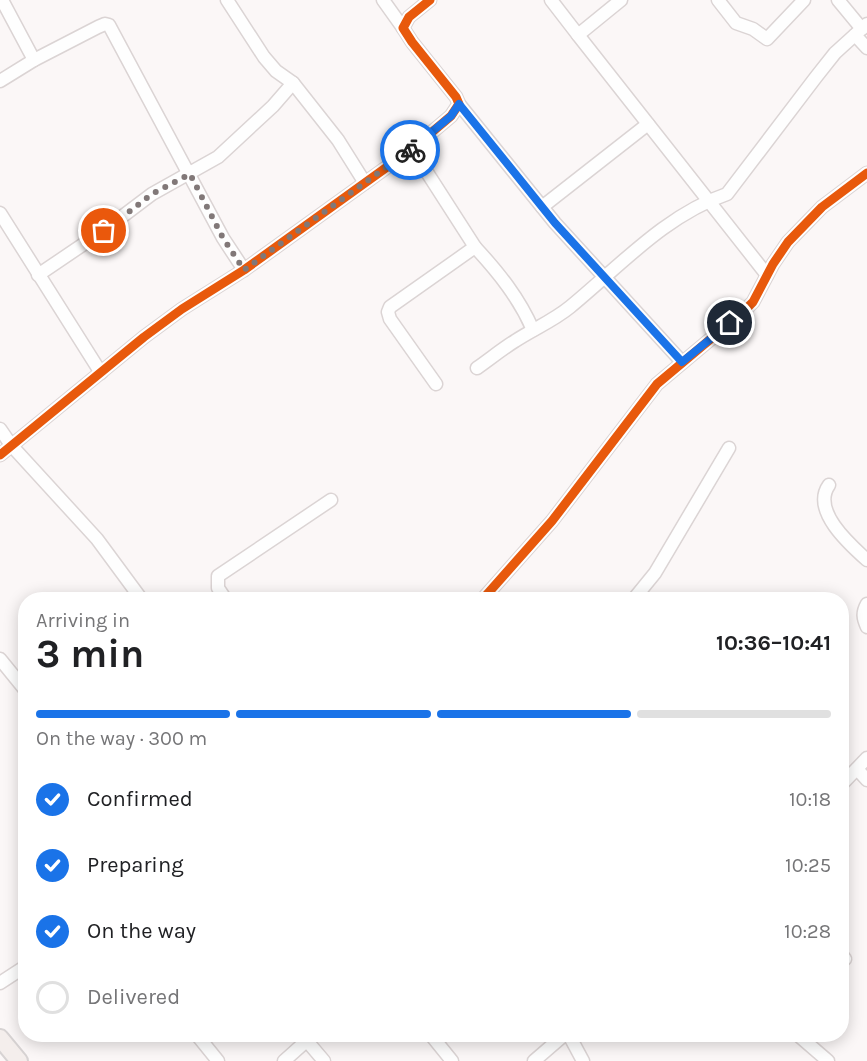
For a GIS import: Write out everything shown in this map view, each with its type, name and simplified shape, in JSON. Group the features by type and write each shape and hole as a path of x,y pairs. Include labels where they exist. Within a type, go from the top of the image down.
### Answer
{"main road":[{"path":"0,1038 19,1061"}],"street":[{"path":"2,0 34,60"},
{"path":"227,0 264,57 276,71 293,83 338,140 365,183"},
{"path":"383,0 412,42 451,90 459,104 542,207 603,278 682,362"},
{"path":"403,28 409,17 430,0"},
{"path":"551,0 707,201 767,274"},
{"path":"578,35 621,0"},
{"path":"718,0 736,22 753,29 767,39 804,0"},
{"path":"838,0 861,29 867,48"},
{"path":"0,81 34,60 102,25 109,25 223,238 244,270"},
{"path":"477,368 513,341 569,309 656,234 688,211 727,194 822,69 835,53 861,29"},
{"path":"38,275 104,231 152,194 218,158 273,106 293,83"},
{"path":"0,455 182,309 244,270 412,149 451,116 459,104"},
{"path":"542,207 648,124"},
{"path":"412,149 475,247 513,292 523,307 533,330"},
{"path":"489,592 552,521 644,398 657,384 753,302 779,253 822,207 867,172"},
{"path":"0,213 101,373"},
{"path":"436,384 390,318 389,309 475,247"},
{"path":"0,429 11,446 98,539 136,592"},
{"path":"640,592 655,573 729,448"},
{"path":"829,485 823,497 826,512 835,526 867,560"},
{"path":"221,592 218,588 218,576 331,500"},
{"path":"867,604 863,610 863,618 867,627"},
{"path":"0,659 18,681"},
{"path":"849,776 867,758"},
{"path":"856,769 867,780"},
{"path":"0,983 18,971"},
{"path":"203,1042 218,1061"},
{"path":"284,1061 305,1042"},
{"path":"312,1042 324,1061"},
{"path":"437,1042 452,1061"},
{"path":"534,1061 556,1042"},
{"path":"573,1042 583,1061"},
{"path":"806,1042 828,1061"}],"cycle path":[{"path":"0,455 144,337 182,309 244,270 412,149 451,116 459,104 456,97 403,28 409,17 430,0"},
{"path":"489,592 552,521 657,384 753,302 773,264 788,242 822,207 867,173"}],"way so far":[{"path":"104,231 152,194 190,174 223,238 244,270 410,150"}],"route":[{"path":"410,150 434,132 451,116 459,104 555,223 682,362 730,323"}]}
